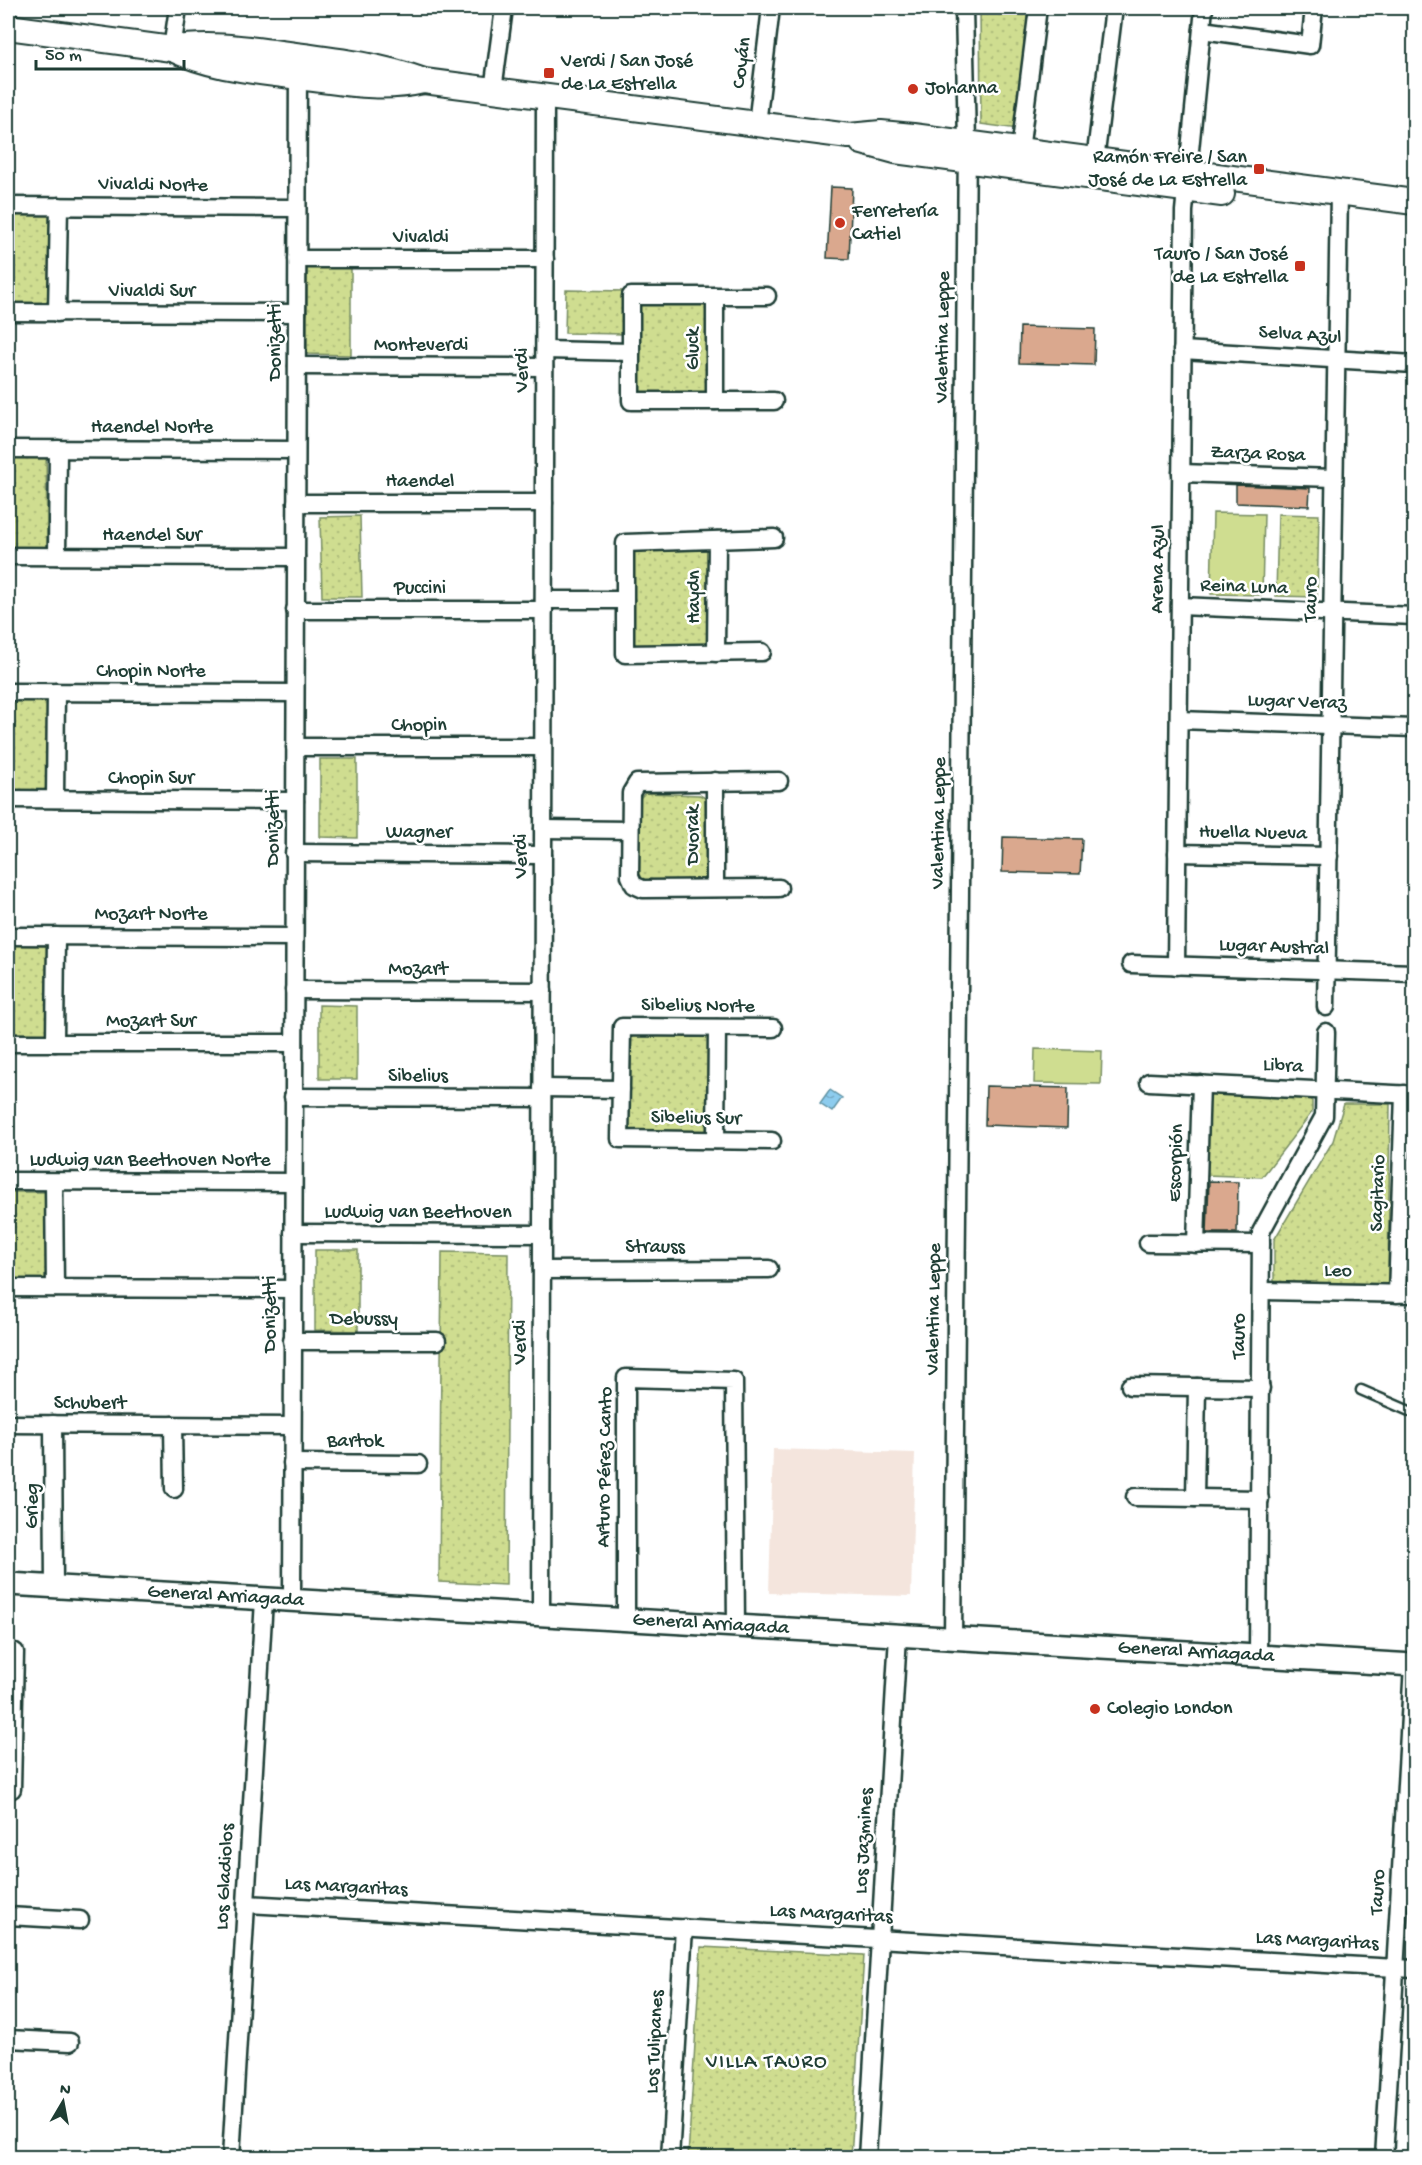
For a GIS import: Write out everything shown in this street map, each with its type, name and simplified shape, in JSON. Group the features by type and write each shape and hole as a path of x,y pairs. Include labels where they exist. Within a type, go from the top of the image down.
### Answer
{"main road":[{"path":"8,27 172,49 204,62 298,66 371,87 399,87 424,81 849,136 895,151 1020,151 1095,161 1188,181"},
{"path":"967,152 1339,200 1414,202"},
{"path":"1339,200 1414,218"}],"street":[{"path":"172,49 178,8"},
{"path":"493,90 504,8"},
{"name":"Coyán","path":"757,124 771,8"},
{"name":"Valentina Leppe","path":"953,1639 967,152 964,8"},
{"path":"1020,151 1038,8"},
{"path":"1095,161 1114,8"},
{"name":"Arena Azul","path":"1176,966 1184,211 1204,8"},
{"path":"1202,30 1310,45 1314,8"},
{"name":"Donizetti","path":"292,1601 298,66"},
{"name":"Verdi","path":"541,1615 545,97"},
{"name":"Tauro","path":"1326,1008 1339,200"},
{"name":"Vivaldi Norte","path":"8,206 297,208"},
{"path":"57,313 59,206"},
{"name":"Vivaldi","path":"297,258 545,259"},
{"path":"767,296 632,296 631,401 774,401"},
{"name":"Gluck","path":"715,296 715,401"},
{"name":"Vivaldi Sur","path":"8,312 297,313"},
{"path":"545,350 631,352"},
{"name":"Selva Azul","path":"1182,350 1414,364"},
{"name":"Monteverdi","path":"297,366 544,367"},
{"name":"Haendel Norte","path":"8,449 296,450"},
{"path":"57,556 58,449"},
{"name":"Zarza Rosa","path":"1181,473 1334,478"},
{"name":"Haendel","path":"296,503 544,503"},
{"path":"762,652 625,654 625,543 774,538"},
{"name":"Haydn","path":"716,653 717,540"},
{"name":"Haendel Sur","path":"8,556 296,557"},
{"name":"Puccini","path":"296,610 544,605 625,600"},
{"name":"Reina Luna","path":"1180,606 1414,616"},
{"name":"Chopin Norte","path":"8,692 295,693"},
{"path":"55,800 56,692"},
{"name":"Lugar Veraz","path":"1179,720 1414,728"},
{"name":"Chopin","path":"295,747 543,747"},
{"name":"Dvorak","path":"715,781 716,888"},
{"path":"779,781 637,783 631,793 630,830 630,876 634,885 643,889 779,888"},
{"name":"Chopin Sur","path":"8,799 295,801"},
{"path":"543,829 630,830"},
{"name":"Wagner","path":"294,853 543,855"},
{"name":"Huella Nueva","path":"1177,853 1329,856"},
{"name":"Mozart Norte","path":"8,936 294,937"},
{"path":"55,1043 56,936"},
{"name":"Lugar Austral","path":"1131,964 1414,973"},
{"name":"Mozart","path":"294,990 543,992"},
{"name":"Sibelius Norte","path":"621,1089 622,1026 773,1028"},
{"path":"716,1140 717,1028"},
{"name":"Tauro","path":"1258,1656 1261,1232 1324,1116 1326,1032"},
{"name":"Mozart Sur","path":"8,1043 294,1043"},
{"name":"Libra","path":"1149,1082 1409,1094"},
{"name":"Escorpión","path":"1196,1244 1201,1084"},
{"name":"Sibelius","path":"294,1097 542,1093 621,1089"},
{"name":"Sibelius Sur","path":"621,1089 620,1139 771,1141"},
{"name":"Sagitario","path":"1397,1294 1409,1094"},
{"name":"Ludwig van Beethoven Norte","path":"8,1181 293,1182"},
{"path":"54,1182 55,1288"},
{"name":"Ludwig van Beethoven","path":"293,1233 542,1234"},
{"path":"1148,1243 1261,1244"},
{"name":"Strauss","path":"542,1270 769,1269"},
{"path":"8,1288 292,1289"},
{"name":"Leo","path":"1261,1291 1414,1294"},
{"name":"Debussy","path":"292,1341 436,1341"},
{"name":"Arturo Pérez Canto","path":"626,1620 626,1378 734,1381 736,1627"},
{"path":"1130,1386 1261,1388"},
{"path":"1195,1498 1197,1387"},
{"name":"Schubert","path":"8,1424 292,1426"},
{"name":"Grieg","path":"53,1424 54,1587"},
{"path":"173,1425 174,1489"},
{"name":"Bartok","path":"292,1462 418,1464"},
{"path":"1135,1497 1260,1499"},
{"name":"General Arriagada","path":"8,1584 1414,1665"},
{"name":"Los Gladiolos","path":"231,2157 264,1600"},
{"name":"Los Jazmines","path":"867,2157 898,1636"},
{"path":"10,1789 15,1652"},
{"name":"Tauro","path":"1384,2157 1414,1665"},
{"name":"Las Margaritas","path":"246,1904 1414,1969"},
{"path":"8,1916 80,1920"},
{"name":"Los Tulipanes","path":"670,2157 684,1928"},
{"path":"8,2039 70,2042"}],"lane":[{"path":"1361,1390 1414,1413"}],"shaded area":[{"path":"773,1449 915,1453 911,1596 769,1593"}],"green space":[{"path":"980,8 1033,8 1018,129 981,124"},
{"path":"8,212 54,214 52,304 48,307 8,308"},
{"path":"307,267 351,267 351,355 307,354"},
{"path":"566,290 626,291 625,334 565,333"},
{"path":"708,303 709,396 638,396 638,304"},
{"path":"46,440 47,554 8,554 8,441"},
{"path":"1213,513 1264,514 1262,595 1211,594"},
{"path":"1278,514 1319,515 1317,597 1276,596"},
{"path":"360,516 362,597 322,597 320,517"},
{"path":"633,550 710,550 710,647 633,646"},
{"path":"8,698 47,699 51,704 50,794 8,794"},
{"path":"320,759 357,759 357,838 320,837"},
{"path":"645,793 700,795 705,798 707,874 705,879 643,882 637,876 638,800"},
{"path":"8,945 48,946 49,1034 8,1033"},
{"path":"319,1005 357,1006 357,1079 319,1079"},
{"path":"632,1034 709,1037 706,1133 628,1131"},
{"path":"1035,1049 1102,1051 1101,1084 1034,1083"},
{"path":"1208,1093 1312,1096 1312,1112 1262,1177 1206,1175"},
{"path":"1344,1104 1390,1104 1388,1284 1274,1282 1274,1240 1333,1141"},
{"path":"8,1192 49,1192 49,1281 8,1280"},
{"path":"315,1250 358,1250 358,1331 315,1330"},
{"path":"442,1252 508,1253 506,1585 439,1582"},
{"path":"701,1947 864,1955 851,2157 688,2157"}],"water":[{"path":"830,1090 842,1098 832,1112 820,1104"}],"building":[{"name":"Ferretería Catiel","path":"831,187 852,188 849,259 827,258"},
{"path":"1020,327 1095,329 1094,365 1019,363"},
{"path":"1236,485 1310,488 1309,506 1236,503"},
{"path":"1003,837 1082,839 1080,874 1002,872"},
{"path":"986,1086 1068,1088 1067,1128 985,1125"},
{"path":"1209,1181 1238,1182 1237,1233 1207,1233"}],"place":[{"name":"Verdi / San José de La Estrella","path":"549,73"},
{"name":"Johanna","path":"913,89"},
{"name":"Ramón Freire / San José de La Estrella","path":"1259,169"},
{"name":"Ferretería Catiel","path":"840,223"},
{"name":"Tauro / San José de La Estrella","path":"1300,266"},
{"name":"Colegio London","path":"1095,1709"}],"district":[{"name":"VILLA TAURO","path":"767,2063"}]}
